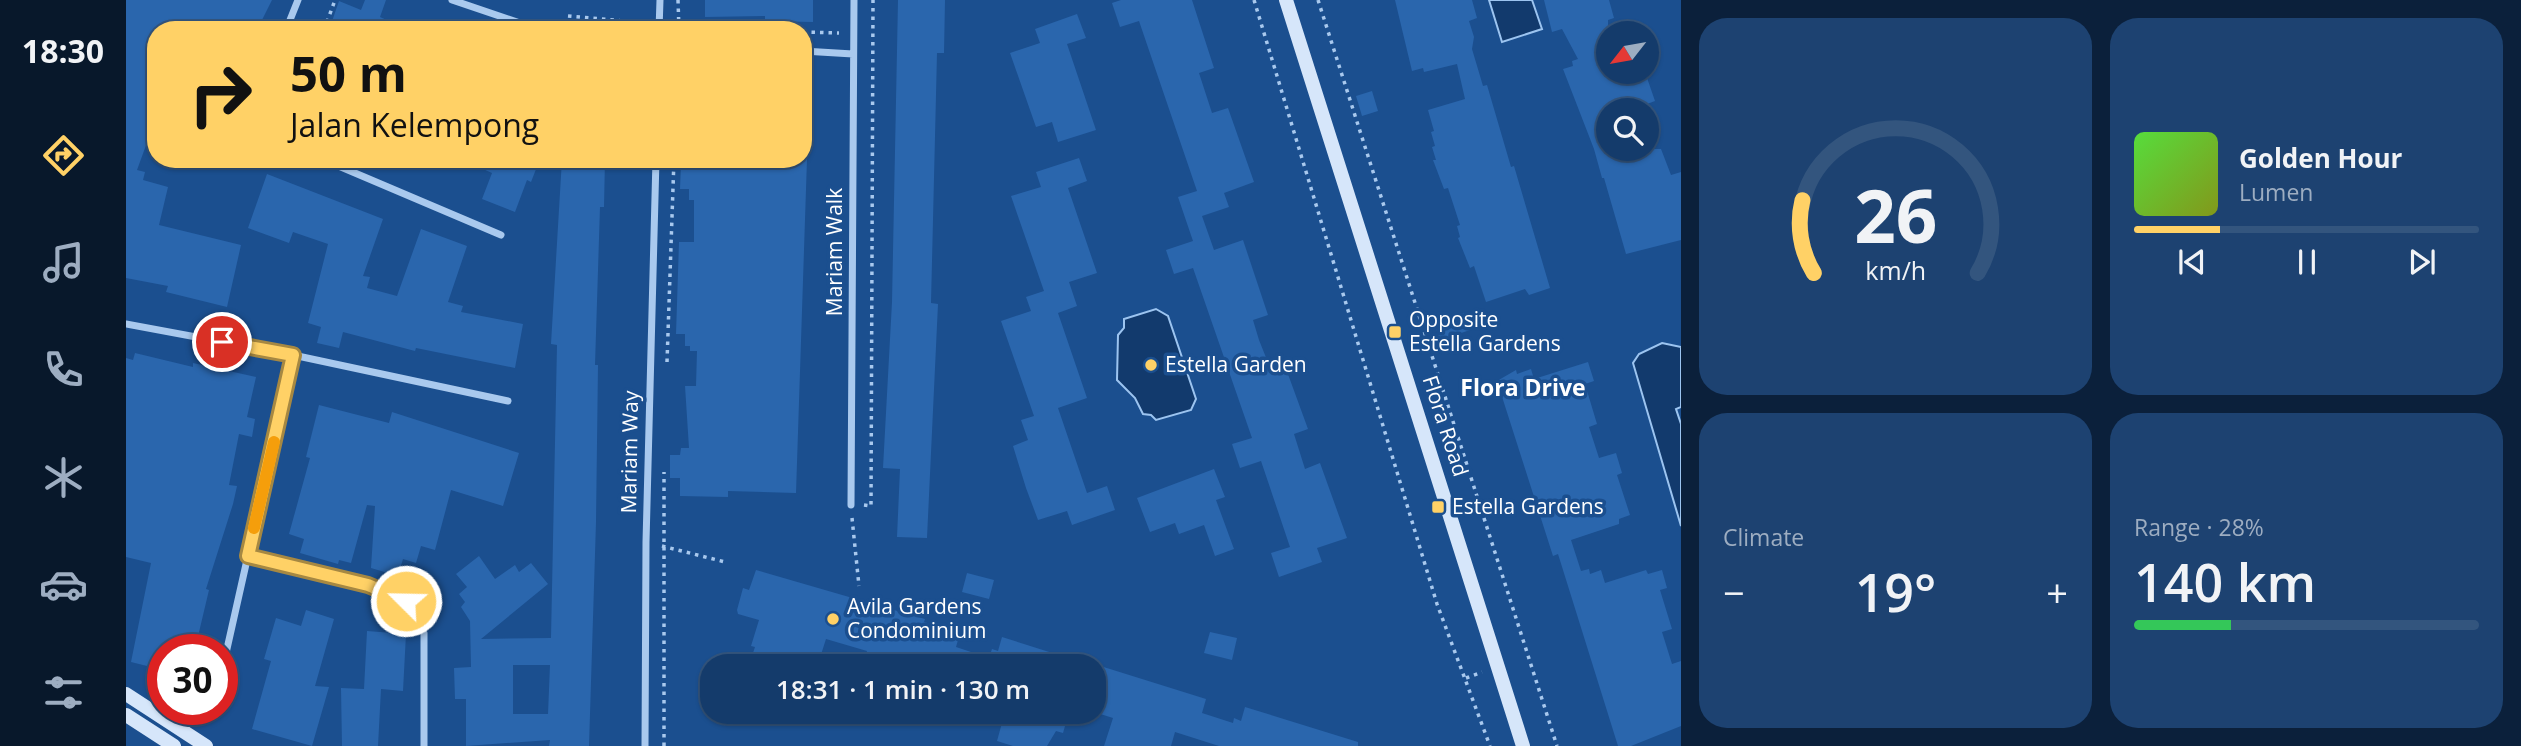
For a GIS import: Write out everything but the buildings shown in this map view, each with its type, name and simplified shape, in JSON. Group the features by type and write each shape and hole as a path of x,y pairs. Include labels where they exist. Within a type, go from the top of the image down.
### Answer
{"street":[{"path":"290,21 298,0"},
{"path":"452,0 514,21"},
{"path":"659,21 660,0"},
{"name":"Mariam Walk","path":"851,505 854,0"},
{"name":"Flora Road","path":"1286,0 1523,746"},
{"path":"812,52 853,54"},
{"path":"343,168 501,235"},
{"name":"Mariam Way","path":"645,746 646,542 656,168"},
{"path":"126,324 293,355 508,401"},
{"path":"230,634 293,355"},
{"path":"248,556 368,585 395,594 411,606 424,633 424,746"},
{"path":"126,695 206,746"},
{"path":"126,715 174,746"}],"path":[{"path":"327,21 335,0"},
{"path":"678,0 679,21"},
{"path":"859,586 851,505 871,506 873,0"},
{"path":"1254,0 1437,604 1490,746"},
{"path":"1318,0 1557,746"},
{"path":"812,33 842,33"},
{"path":"667,369 674,168"},
{"path":"664,466 664,746"},
{"path":"646,542 725,562"}],"water":[{"path":"1489,0 1532,0 1542,29 1502,42"},
{"name":"Estella Garden","path":"1156,309 1168,316 1196,399 1191,410 1156,420 1151,415 1143,414 1135,398 1117,380 1118,335 1124,328 1124,319"},
{"path":"1662,343 1681,347 1681,407 1676,409 1681,424 1681,526 1633,363 1639,354"}],"slow traffic":[{"path":"254,528 274,442"}],"place":[{"name":"Opposite Estella Gardens","path":"1395,332"},
{"name":"Estella Garden","path":"1151,365"},
{"name":"Estella Gardens","path":"1438,507"},
{"name":"Avila Gardens Condominium","path":"833,619"}],"district":[{"name":"Flora Drive","path":"1523,388"}],"route":[{"path":"222,342 293,355 248,556 316,570 395,594 406,601"}]}
